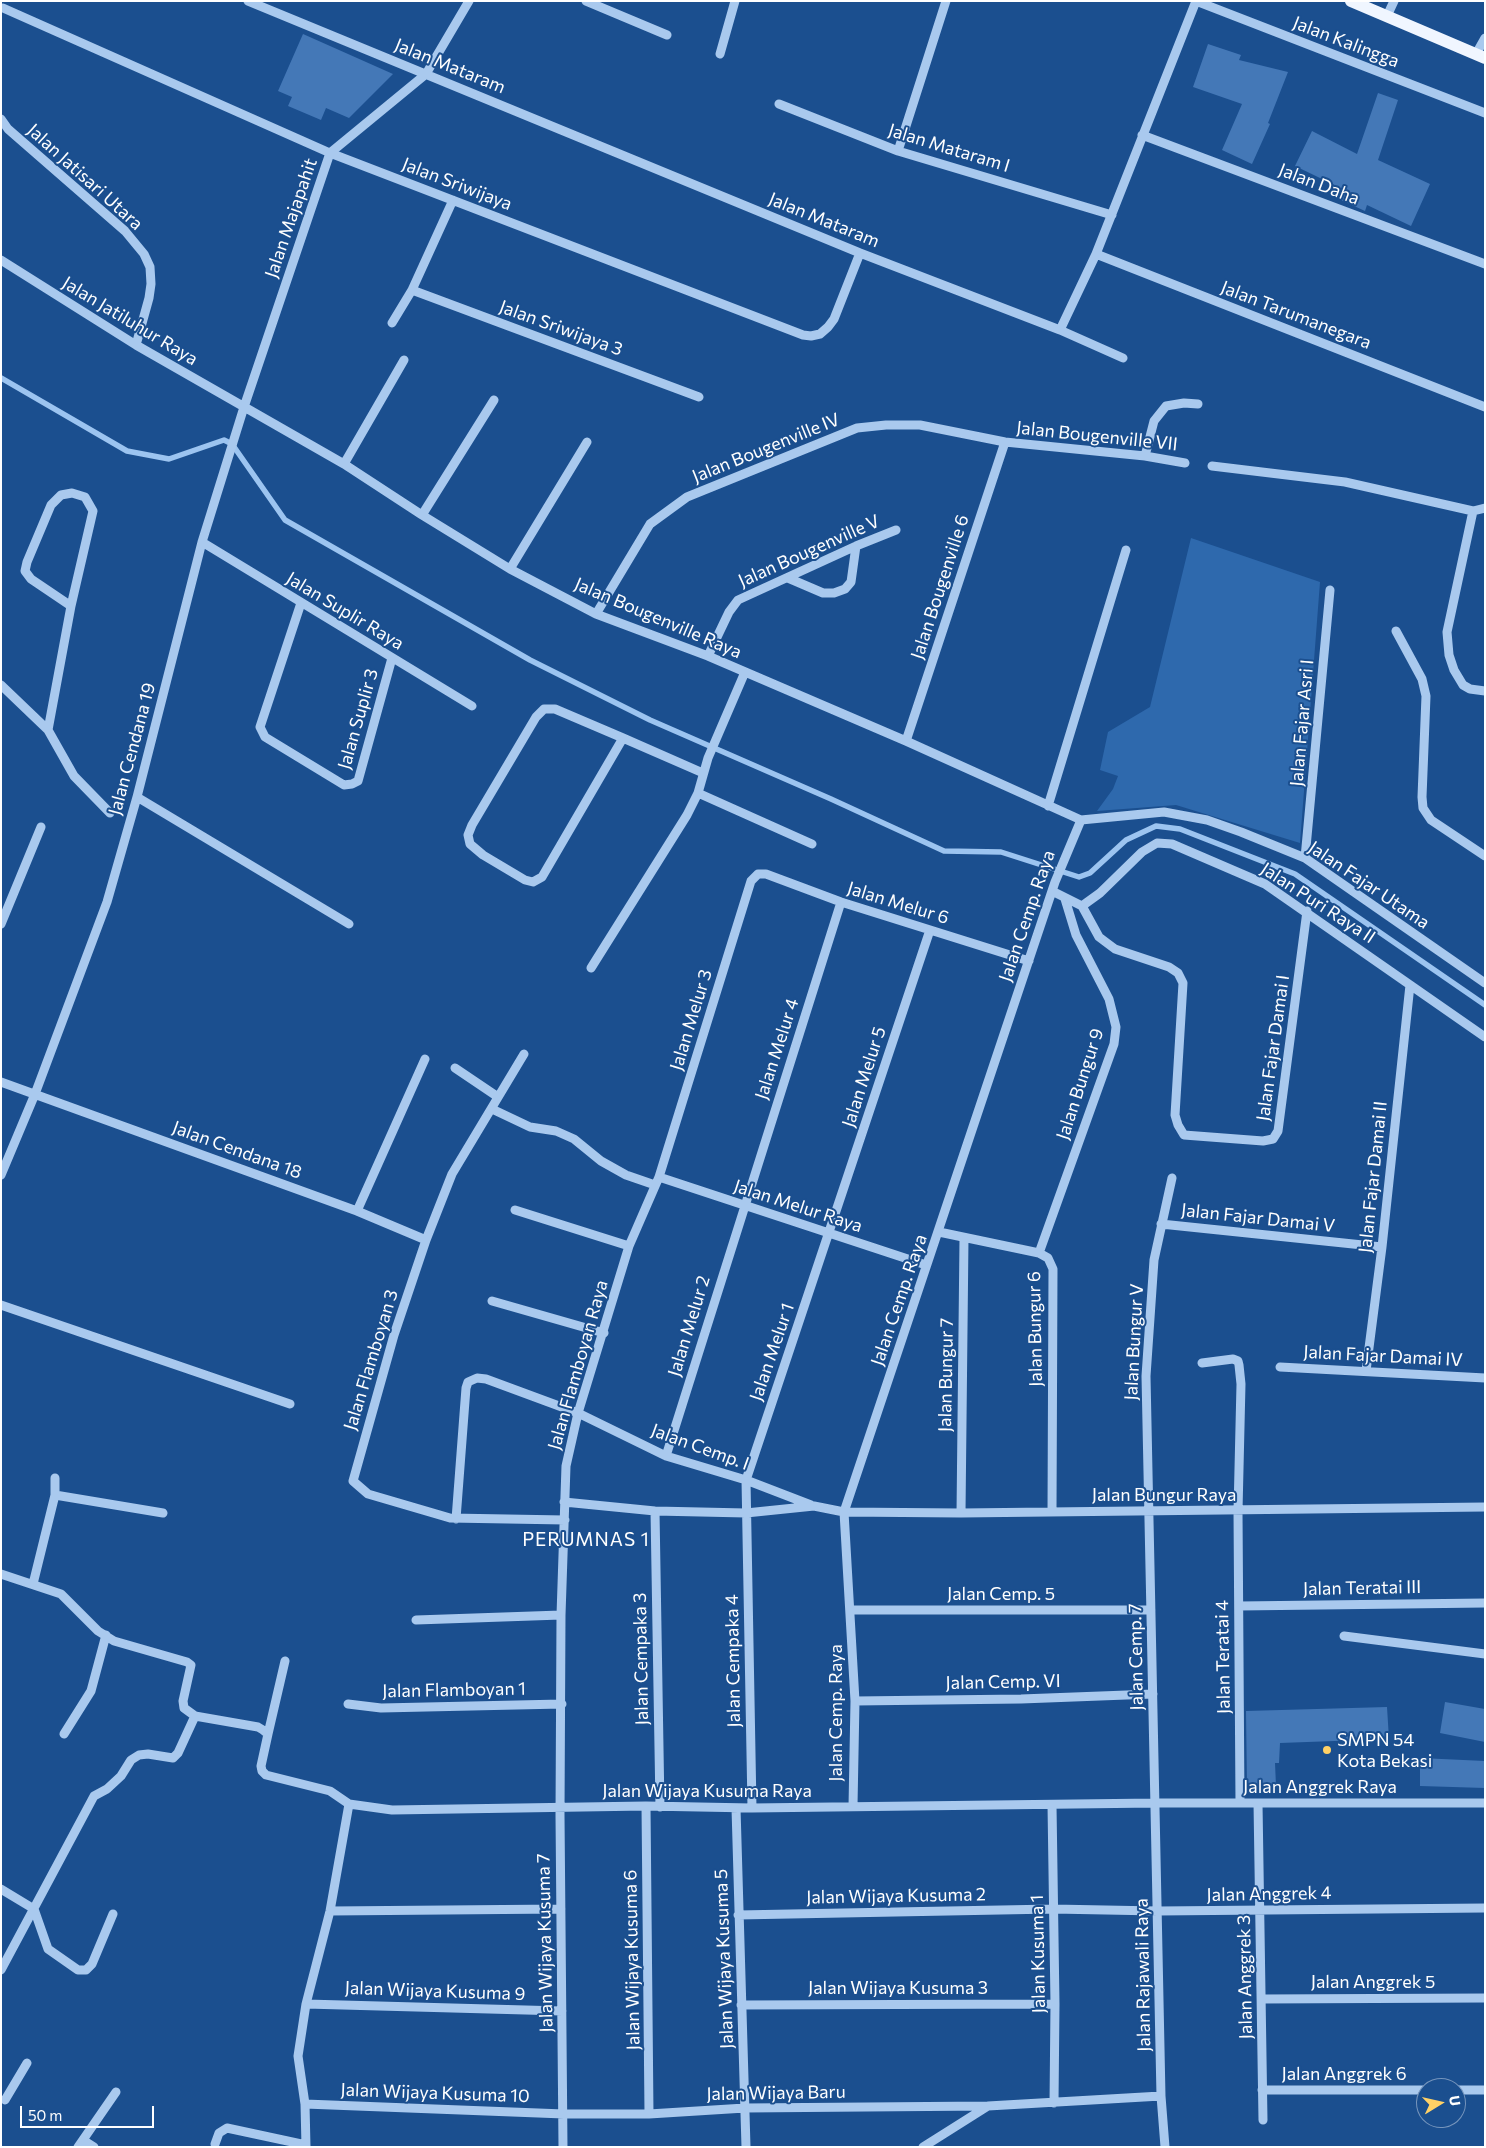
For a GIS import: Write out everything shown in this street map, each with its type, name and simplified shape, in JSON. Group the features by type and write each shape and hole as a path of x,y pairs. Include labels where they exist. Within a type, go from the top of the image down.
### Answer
{"main road":[{"path":"1351,1 1480,56"}],"street":[{"name":"Jalan Mataram","path":"248,1 860,253 1060,330 1124,358"},
{"name":"Jalan Majapahit","path":"244,407 330,153 426,74 469,1"},
{"path":"586,1 667,35"},
{"path":"720,54 735,1"},
{"path":"898,151 946,1"},
{"path":"1060,330 1096,254 1196,1"},
{"name":"Jalan Kalingga","path":"1196,1 1485,112"},
{"path":"1387,16 1394,1"},
{"name":"Jalan Sriwijaya","path":"3,8 330,153 795,332 811,336 824,331 834,319 860,253"},
{"path":"1480,56 1485,38"},
{"name":"Jalan Mataram I","path":"779,104 898,151 1112,215"},
{"name":"Jalan Jatisari Utara","path":"1,119 4,129 125,231 144,254 150,268 151,284 136,345"},
{"name":"Jalan Daha","path":"1142,135 1485,264"},
{"path":"392,323 412,290 453,200"},
{"name":"Jalan Tarumanegara","path":"1096,254 1485,407"},
{"name":"Jalan Jatiluhur Raya","path":"1,260 136,345 244,407"},
{"name":"Jalan Sriwijaya 3","path":"412,290 699,397"},
{"path":"344,464 404,360"},
{"path":"422,515 494,400"},
{"path":"1145,456 1154,421 1166,406 1184,403 1198,404"},
{"name":"Jalan Cendana 19","path":"1,1175 35,1094 107,902 137,797 202,542 244,407"},
{"name":"Jalan Bougenville Raya","path":"244,407 344,464 510,569 596,614 708,656 906,741 1081,820"},
{"name":"Jalan Bougenville IV","path":"596,614 650,524 687,497 741,474 857,428 886,424 920,425 1005,442"},
{"path":"510,569 587,442"},
{"name":"Jalan Bougenville VII","path":"1005,442 1145,456 1185,463"},
{"name":"Jalan Bougenville 6","path":"906,741 1005,442"},
{"path":"1212,466 1346,482 1473,511 1485,508"},
{"path":"48,730 71,606 93,511 85,497 72,493 61,495 51,505 27,562 25,572 31,579 71,606"},
{"path":"1473,511 1447,632 1449,655 1454,670 1463,685 1470,689 1485,691"},
{"name":"Jalan Bougenville V","path":"708,656 729,612 738,600 856,546 896,530"},
{"name":"Jalan Suplir Raya","path":"202,542 472,706"},
{"path":"788,578 823,593 834,593 845,589 851,582 856,546"},
{"path":"1048,806 1126,550"},
{"name":"Jalan Fajar Asri I","path":"1305,858 1330,590"},
{"name":"Jalan Suplir 3","path":"301,603 260,727 265,737 344,785 358,781 392,658"},
{"path":"1396,631 1422,679 1427,708 1422,797 1424,808 1431,820 1485,856"},
{"path":"591,968 687,814 698,793 708,758 745,672"},
{"path":"1,685 48,730 74,776 110,813"},
{"path":"623,738 542,878 534,882 525,880 483,855 470,844 468,835 472,825 536,716 544,709 555,709 703,772"},
{"path":"698,793 812,844"},
{"path":"137,797 349,924"},
{"name":"Jalan Fajar Utama","path":"1081,820 1164,812 1207,820 1305,858 1485,983"},
{"name":"Jalan Cemp. Raya","path":"853,1806 854,1701 851,1610 844,1512 1053,887 1064,856 1081,820"},
{"path":"1,924 41,827"},
{"name":"Jalan Puri Raya II","path":"1082,906 1100,893 1142,852 1157,843 1172,844 1265,884 1307,911 1485,1037"},
{"name":"Jalan Melur 6","path":"758,874 766,874 841,902 1029,961"},
{"name":"Jalan Melur 3","path":"657,1181 751,881 758,874"},
{"path":"1053,887 1065,899 1082,906"},
{"name":"Jalan Bungur 9","path":"1039,1253 1114,1044 1116,1027 1109,999 1076,935 1065,899"},
{"name":"Jalan Melur 4","path":"744,1206 841,902"},
{"name":"Jalan Fajar Damai I","path":"1082,906 1099,937 1115,949 1169,967 1178,973 1183,983 1175,1115 1184,1135 1263,1142 1273,1139 1278,1131 1307,911"},
{"name":"Jalan Melur 5","path":"829,1234 930,930"},
{"name":"Jalan Fajar Damai II","path":"1366,1371 1382,1247 1410,985"},
{"name":"Jalan Flamboyan 3","path":"524,1054 452,1174 426,1240 394,1335 353,1481 368,1494 429,1513 456,1519 565,1520"},
{"path":"358,1211 425,1059"},
{"path":"455,1068 498,1097"},
{"name":"Jalan Cendana 18","path":"3,1082 358,1211 426,1240"},
{"name":"Jalan Melur Raya","path":"492,1109 530,1127 556,1131 574,1139 609,1166 626,1175 657,1181 744,1206 926,1265"},
{"name":"Jalan Bungur V","path":"1149,1510 1146,1376 1154,1260 1172,1178"},
{"name":"Jalan Flamboyan Raya","path":"560,1808 561,1615 566,1466 578,1413 604,1333 629,1246 657,1181"},
{"name":"Jalan Melur 2","path":"666,1456 744,1206"},
{"path":"515,1210 629,1246"},
{"name":"Jalan Fajar Damai V","path":"1161,1224 1382,1247"},
{"name":"Jalan Bungur 6","path":"939,1232 1039,1253 1048,1258 1053,1269 1052,1512"},
{"name":"Jalan Melur 1","path":"746,1513 746,1480 829,1234"},
{"name":"Jalan Bungur 7","path":"961,1513 964,1238"},
{"path":"492,1301 604,1333"},
{"path":"1,1304 290,1404"},
{"name":"Jalan Teratai 4","path":"1202,1364 1232,1359 1238,1361 1241,1384 1238,1511 1240,1803"},
{"name":"Jalan Fajar Damai IV","path":"1280,1367 1485,1378"},
{"name":"Jalan Cemp. I","path":"456,1519 466,1388 468,1382 473,1379 486,1379 578,1413 666,1456 746,1480 814,1506 844,1512"},
{"path":"33,1584 55,1495 55,1478"},
{"path":"55,1495 163,1513"},
{"name":"Jalan Cemp. I","path":"564,1502 655,1511 746,1513 814,1506"},
{"name":"Jalan Bungur Raya","path":"844,1512 1238,1511 1485,1507"},
{"name":"Jalan Cemp. 7","path":"1149,1510 1155,1803"},
{"name":"Jalan Cempaka 3","path":"655,1511 660,1807"},
{"name":"Jalan Cempaka 4","path":"746,1513 752,1808"},
{"path":"1,1574 61,1594 88,1622 114,1641 187,1662 191,1666 183,1701 184,1708 195,1716 258,1728 268,1734"},
{"name":"Jalan Teratai III","path":"1239,1606 1485,1603"},
{"name":"Jalan Cemp. 5","path":"851,1610 1151,1610"},
{"path":"416,1620 561,1615"},
{"path":"64,1734 91,1691 106,1635"},
{"path":"1344,1636 1485,1654"},
{"path":"215,2144 219,2133 227,2128 306,2146 305,2104 298,2056 306,2004 330,1911 349,1804 330,1791 266,1775 262,1771 261,1766 284,1660"},
{"name":"Jalan Cemp. VI","path":"854,1701 1021,1699 1153,1694"},
{"name":"Jalan Flamboyan 1","path":"348,1704 381,1708 562,1704"},
{"path":"1,1970 94,1796 114,1783 131,1760 139,1755 148,1754 173,1758 178,1753 195,1716"},
{"name":"Jalan Wijaya Kusuma Raya","path":"349,1804 392,1810 646,1806 752,1808 1155,1803"},
{"name":"Jalan Anggrek Raya","path":"1155,1803 1485,1803"},
{"name":"Jalan Rajawali Raya","path":"1155,1803 1160,2096 1165,2130 1165,2147"},
{"name":"Jalan Anggrek 3","path":"1258,1803 1263,2120"},
{"name":"Jalan Kusuma 1","path":"1052,1804 1055,2004 1054,2103"},
{"name":"Jalan Wijaya Kusuma 6","path":"646,1806 650,2114"},
{"name":"Jalan Wijaya Kusuma 7","path":"560,1808 564,2114"},
{"name":"Jalan Wijaya Kusuma 5","path":"736,1808 746,2147"},
{"path":"1,1889 34,1909 48,1949 78,1970 86,1970 92,1964 113,1914"},
{"name":"Jalan Anggrek 4","path":"1053,1909 1158,1911 1485,1908"},
{"path":"330,1911 561,1909"},
{"name":"Jalan Wijaya Kusuma 2","path":"738,1915 1053,1909"},
{"name":"Jalan Anggrek 5","path":"1262,2000 1485,1998"},
{"name":"Jalan Wijaya Kusuma 9","path":"306,2004 562,2011"},
{"name":"Jalan Wijaya Kusuma 3","path":"741,2005 1055,2004"},
{"path":"2,2102 27,2063"},
{"name":"Jalan Anggrek 6","path":"1262,2090 1416,2090"},
{"path":"1466,2090 1485,2090"},
{"path":"94,2147 81,2143 116,2092"},
{"name":"Jalan Wijaya Baru","path":"564,2114 650,2114 745,2108 988,2106 1160,2096"},
{"name":"Jalan Wijaya Kusuma 10","path":"305,2104 564,2114"},
{"path":"923,2147 988,2106"},
{"path":"563,2147 564,2114"}],"shaded area":[{"path":"1191,538 1320,582 1300,843 1176,805 1097,811 1113,789 1118,776 1100,770 1108,732 1150,707"}],"building":[{"path":"303,34 393,74 349,118 326,108 321,120 288,106 292,97 278,91"},
{"path":"1208,44 1241,55 1239,60 1288,72 1268,123 1270,124 1252,164 1222,150 1242,104 1193,87"},
{"path":"1378,93 1398,100 1378,160 1430,184 1411,226 1367,205 1365,211 1341,200 1345,190 1295,166 1312,131 1357,154"},
{"path":"1445,1702 1485,1709 1485,1742 1440,1733"},
{"path":"1387,1707 1389,1739 1280,1743 1279,1763 1275,1763 1276,1786 1247,1787 1246,1711"},
{"path":"1420,1758 1485,1761 1485,1788 1420,1786"}],"waterway":[{"path":"1,378 127,451 169,459 224,440 232,444 285,520 530,660 650,720 831,799 944,851 1001,852 1079,877 1090,873 1126,840 1156,826 1180,829 1295,874 1485,1005"}],"place":[{"name":"SMPN 54 Kota Bekasi","path":"1327,1750"}],"district":[{"name":"PERUMNAS 1","path":"586,1540"}]}
